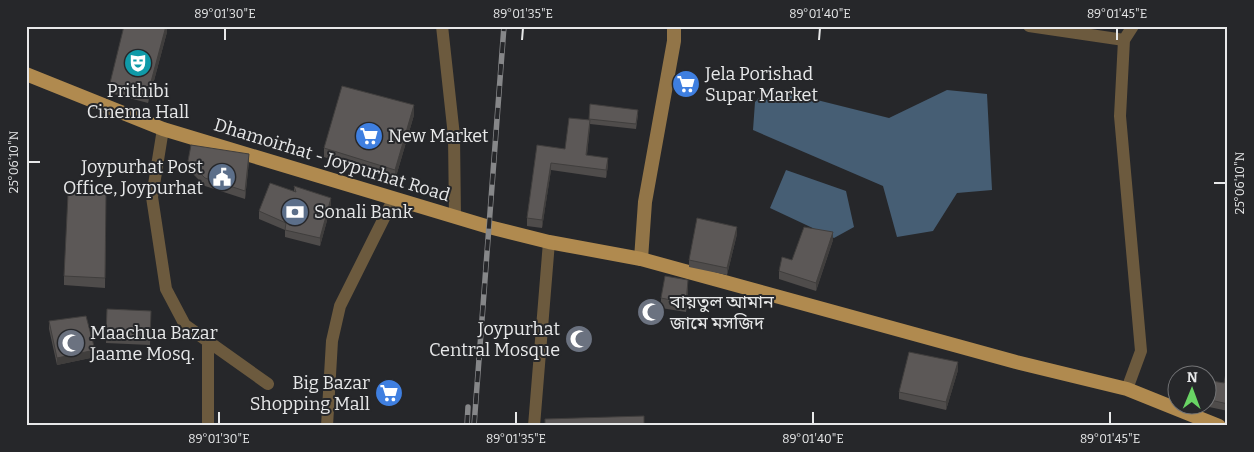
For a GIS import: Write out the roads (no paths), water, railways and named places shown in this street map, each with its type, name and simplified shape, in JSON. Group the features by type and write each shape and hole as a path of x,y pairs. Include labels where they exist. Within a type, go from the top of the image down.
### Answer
{"main road":[{"path":"641,259 645,202 674,41 674,26"},
{"name":"Dhamoirhat - Joypurhat Road","path":"26,74 163,129 455,217 550,242 641,259 1016,362 1127,390 1200,422 1219,426"}],"street":[{"path":"442,26 454,136 455,217"},
{"path":"1029,26 1124,40"},
{"path":"1127,390 1141,351 1120,116 1124,40 1133,26"},
{"path":"163,129 152,197 166,289 185,325 268,384"},
{"path":"327,426 332,341 340,306 394,198"},
{"path":"534,426 550,242"},
{"path":"208,341 208,426"}],"water":[{"path":"769,88 889,118 947,90 987,94 992,190 957,193 933,231 897,237 883,186 753,130 755,102"},
{"path":"786,170 846,191 854,227 834,238 770,208"}],"railway":[{"path":"474,426 504,26"},
{"path":"467,426 468,407"}],"place":[{"name":"Prithibi Cinema Hall","path":"138,63"},
{"name":"Jela Porishad Supar Market","path":"686,84"},
{"name":"New Market","path":"369,136"},
{"name":"Joypurhat Post Office, Joypurhat","path":"222,177"},
{"name":"Sonali Bank","path":"295,212"},
{"name":"বায়তুল আমান জামে মসজিদ","path":"651,312"},
{"name":"Joypurhat Central Mosque","path":"579,339"},
{"name":"Maachua Bazar Jaame Mosq.","path":"71,343"},
{"name":"Big Bazar Shopping Mall","path":"389,393"}]}
